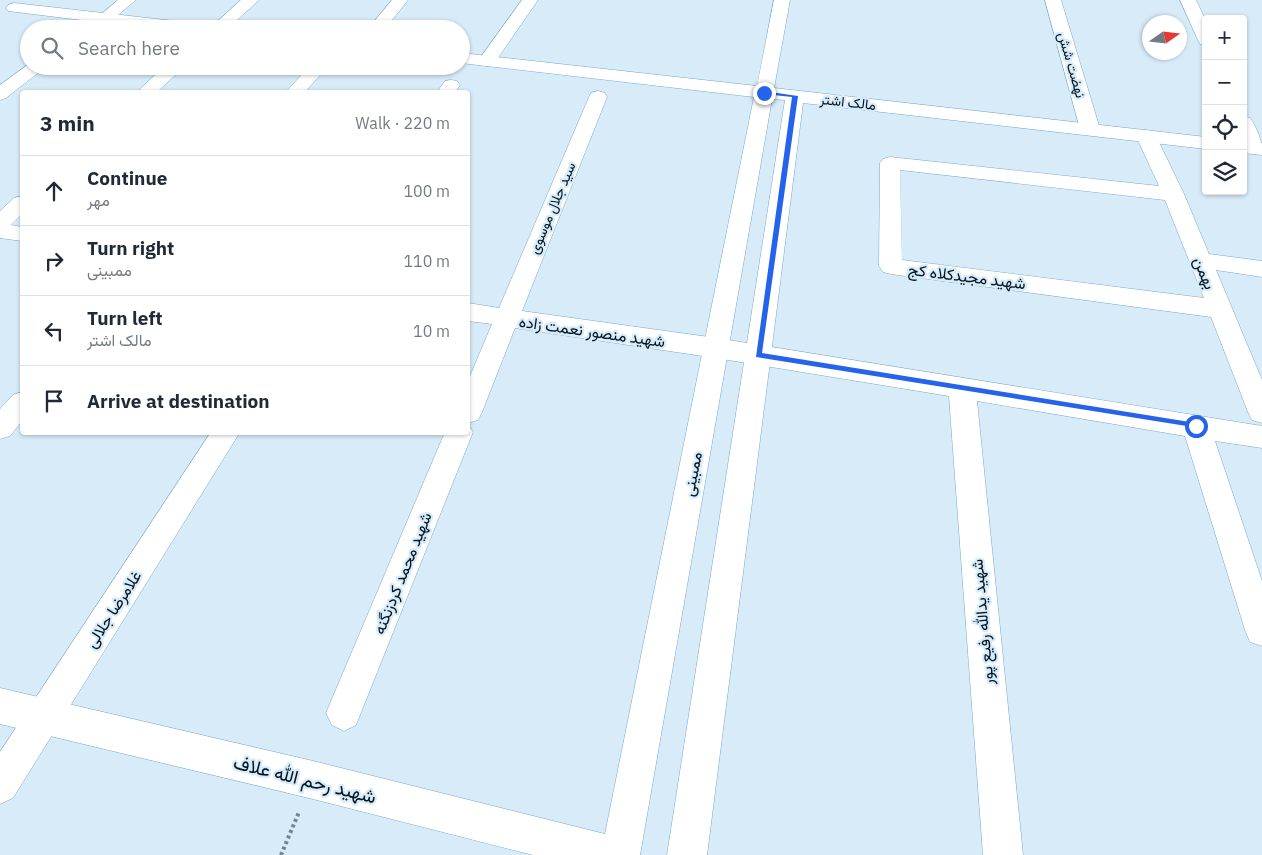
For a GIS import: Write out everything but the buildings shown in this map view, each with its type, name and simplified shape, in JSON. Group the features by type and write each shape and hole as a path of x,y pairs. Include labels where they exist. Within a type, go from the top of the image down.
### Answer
{"street":[{"path":"105,18 128,0"},
{"path":"228,20 251,0"},
{"path":"383,20 400,0"},
{"path":"487,61 530,0"},
{"name":"ممبینی","path":"620,855 782,0"},
{"name":"نهضت شش","path":"1053,0 1090,129"},
{"path":"1188,0 1202,31"},
{"path":"12,8 122,20"},
{"name":"مالک اشتر","path":"470,59 1202,142"},
{"path":"0,94 26,75"},
{"path":"149,90 166,75"},
{"path":"297,90 311,75"},
{"path":"687,855 795,96"},
{"name":"سید جلال موسوی","path":"506,319 598,97"},
{"path":"1247,132 1253,148"},
{"name":"بهمن","path":"1146,136 1262,412"},
{"name":"شهید مجیدکلاه کج","path":"1172,194 890,162 891,266 1220,309"},
{"path":"0,223 20,205"},
{"path":"0,231 20,234"},
{"path":"1199,260 1262,269"},
{"name":"شهید منصور نعمت زاده","path":"470,312 716,348 1262,437"},
{"path":"470,407 506,319"},
{"name":"شهید یدالله رفیع پور","path":"962,388 1003,855"},
{"path":"0,428 20,405"},
{"path":"1196,426 1262,630"},
{"name":"غلامرضا جلالی","path":"0,785 224,435"},
{"name":"شهید محمد کردزنگنه","path":"344,713 458,435"},
{"name":"شهید رحم الله علاف","path":"0,706 312,780 610,855"}],"path":[{"path":"281,855 312,780"}],"route":[{"path":"764,93 795,96 758,355 1196,426"}]}
